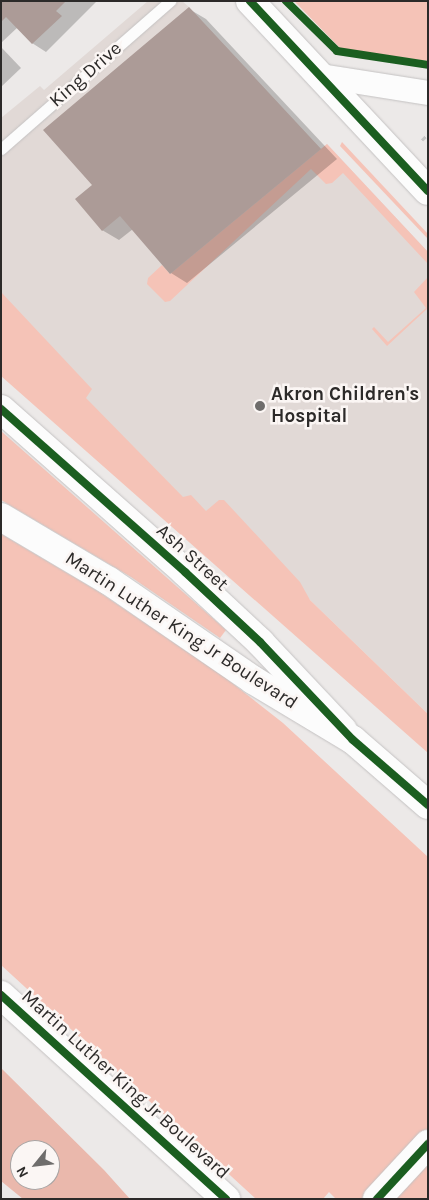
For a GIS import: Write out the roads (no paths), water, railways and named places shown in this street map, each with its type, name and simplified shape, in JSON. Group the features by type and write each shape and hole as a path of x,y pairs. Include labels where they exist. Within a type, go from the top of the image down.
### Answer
{"street":[{"path":"250,1 322,76 428,192"},
{"path":"322,76 428,93"},
{"name":"Ash Street","path":"1,409 185,572 260,642 353,740"},
{"name":"Martin Luther King Jr Boulevard","path":"1,517 108,581 253,680 353,740 428,805"},
{"name":"Martin Luther King Jr Boulevard","path":"1,995 226,1199"},
{"path":"377,1199 428,1144"}],"lane":[{"name":"King Drive","path":"1,149 170,1"}],"place":[{"name":"Akron Children's Hospital","path":"260,406"}]}
